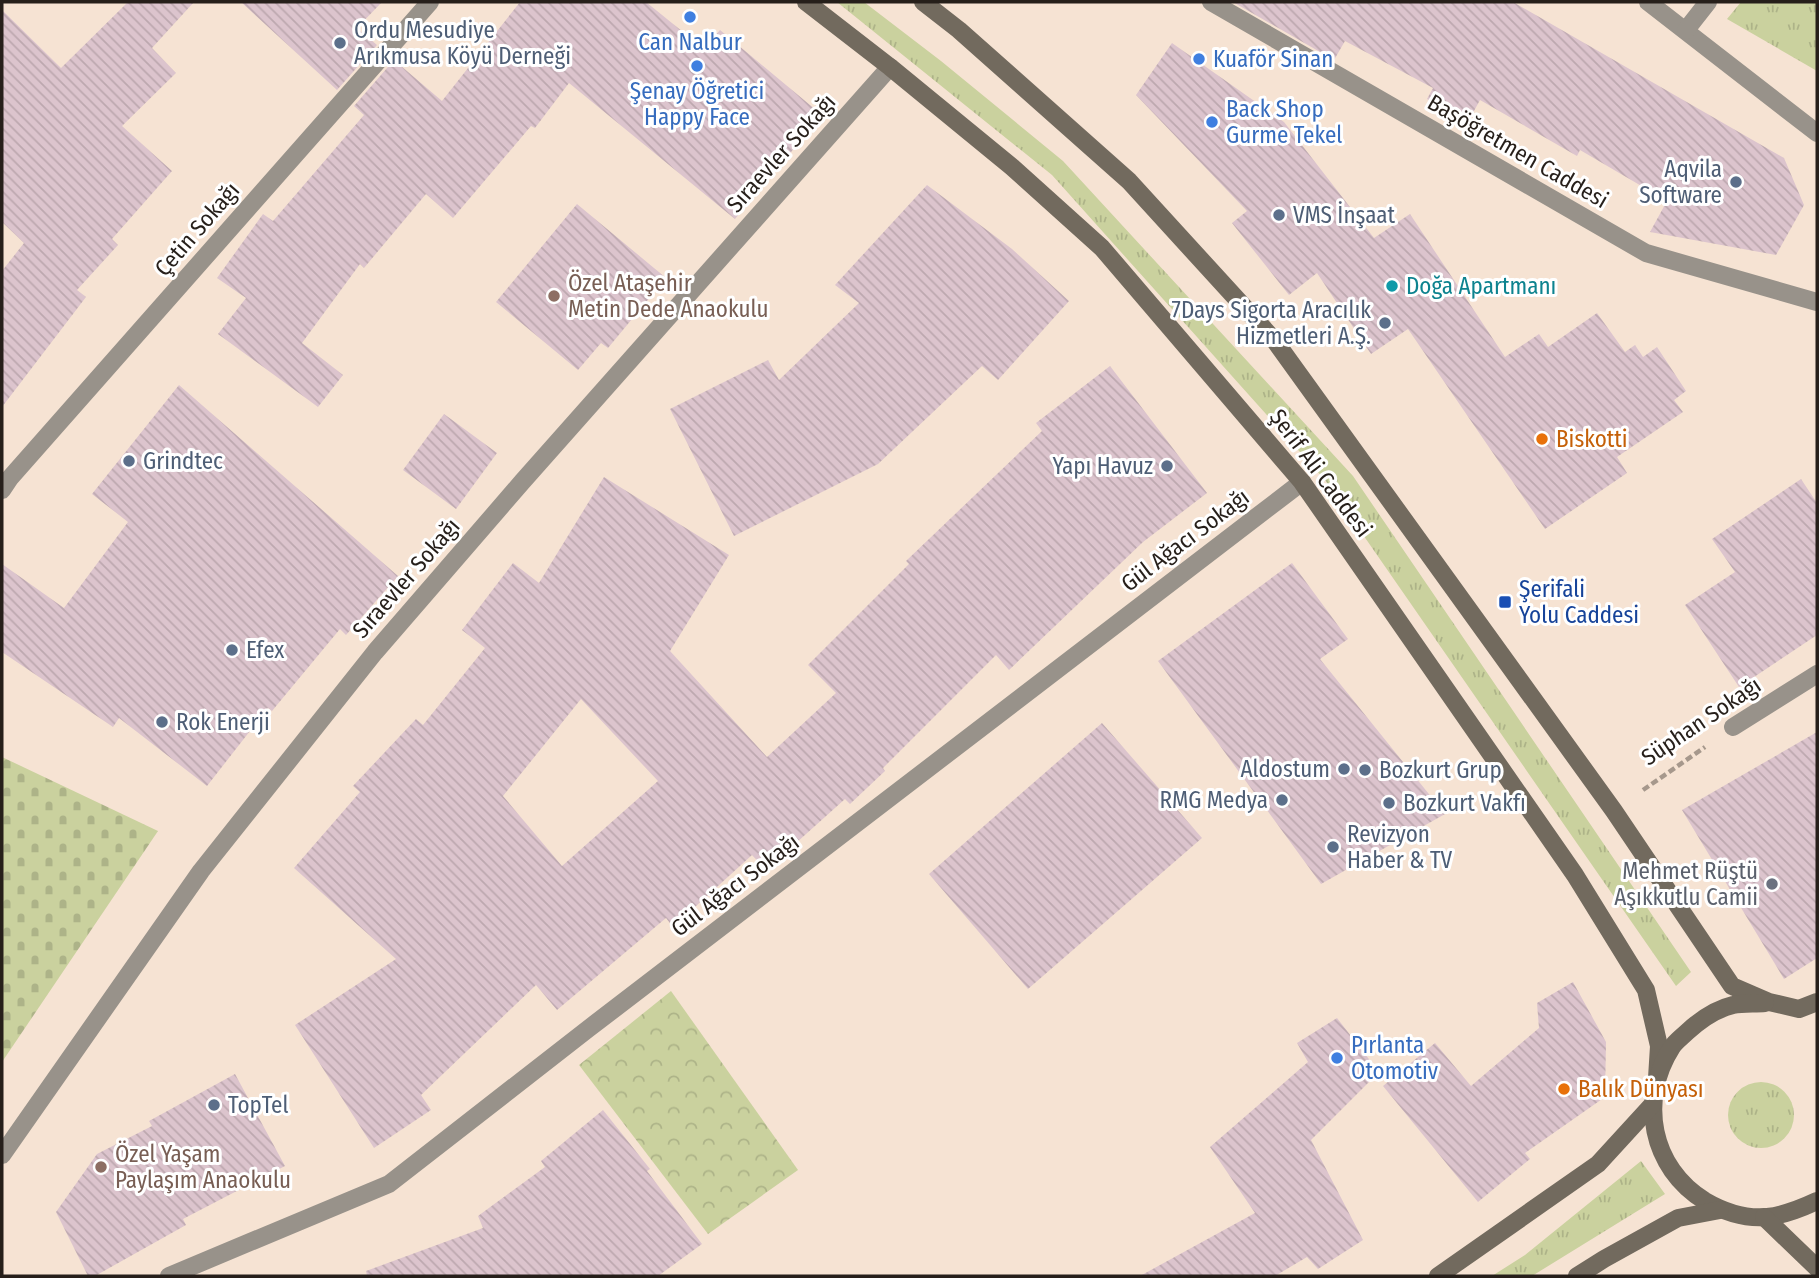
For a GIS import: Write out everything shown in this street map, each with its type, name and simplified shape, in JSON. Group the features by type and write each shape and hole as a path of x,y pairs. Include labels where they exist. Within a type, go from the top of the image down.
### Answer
{"street":[{"name":"Çetin Sokağı","path":"4,480 430,2"},
{"name":"Şerif Ali Caddesi","path":"806,2 1012,167 1102,248 1302,482 1575,875 1646,990 1659,1046 1657,1078"},
{"name":"Şerif Ali Caddesi","path":"923,2 959,30 1129,181 1275,341 1614,811 1732,986 1769,1002"},
{"name":"Başöğretmen Caddesi","path":"1211,2 1646,253 1817,302"},
{"path":"1648,2 1817,133"},
{"path":"1686,30 1708,2"},
{"name":"Sıraevler Sokağı","path":"2,1155 201,871 374,652 890,67"},
{"name":"Gül Ağacı Sokağı","path":"169,1276 389,1184 1302,482"},
{"name":"Süphan Sokağı","path":"1733,727 1817,674"},
{"path":"1817,1020 1799,1009 1769,1002 1733,1006 1699,1020 1673,1046 1657,1078 1653,1105 1655,1138 1669,1168 1692,1193 1720,1210 1742,1216 1764,1217 1792,1213 1817,1201"},
{"path":"1799,1009 1817,1002"},
{"path":"1438,1276 1598,1164 1653,1105"},
{"path":"1577,1276 1678,1219 1720,1210"},
{"path":"1764,1217 1817,1268"}],"path":[{"name":"Süphan Sokağı","path":"1614,811 1733,727"}],"green space":[{"path":"837,2 864,2 1063,161 1353,476 1691,972 1676,986 1325,480 1052,175"},
{"path":"1741,2 1817,2 1817,71 1727,19"},
{"path":"2,757 158,831 2,1062"},
{"path":"671,991 798,1170 708,1234 579,1065"},
{"path":"1767,1082 1785,1091 1792,1102 1792,1128 1785,1139 1774,1146 1755,1148 1737,1139 1730,1128 1728,1109 1737,1091 1748,1084"},
{"path":"1641,1161 1665,1194 1532,1276 1492,1276 1525,1255"}],"building":[{"path":"128,2 194,2 152,48 176,73 122,126 172,171 112,239 118,245 77,290 86,297 2,407 2,271 24,243 2,222 2,10 61,68"},
{"path":"241,2 382,2 357,28 377,45 337,90"},
{"path":"520,2 646,2 704,49 720,30 822,115 735,219 569,83 535,128 531,126 453,218 426,194 364,268 360,264 302,343 343,375 318,407 218,334 246,298 217,278 263,214 273,221 364,115 354,106 394,60 442,101"},
{"path":"1233,2 1513,2 1784,158 1804,205 1776,255 1650,232 1667,201 1580,150 1577,156 1480,100 1469,120 1427,99 1433,88 1345,41 1334,60"},
{"path":"1172,43 1284,122 1374,238 1410,214 1505,357 1539,334 1548,347 1597,313 1625,352 1635,345 1643,357 1657,347 1686,391 1674,400 1683,412 1617,457 1627,473 1545,529 1408,329 1371,354 1317,273 1289,295 1232,223 1247,211 1136,95"},
{"path":"927,185 1012,249 1069,301 998,380 982,366 878,464 734,536 670,409 768,360 779,380 859,303 835,285"},
{"path":"577,204 666,278 608,348 601,343 578,370 496,302"},
{"path":"1110,366 1207,493 1143,542 1009,670 996,655 850,804 845,799 766,870 752,855 673,927 666,918 557,1010 536,985 421,1095 431,1110 374,1148 295,1025 396,959 294,868 360,792 353,786 416,719 423,725 485,648 462,630 513,563 539,583 604,477 729,555 670,651 767,757 836,693 808,665 909,564 906,561 1042,431 1036,423","holes":["581,699 658,781 562,866 503,796"]},
{"path":"179,385 398,576 346,635 340,629 272,711 268,708 207,786 119,718 113,727 2,652 2,564 64,608 128,522 92,494"},
{"path":"444,414 497,453 456,509 403,470"},
{"path":"1801,479 1817,503 1817,635 1739,687 1685,605 1735,572 1712,539"},
{"path":"1292,563 1348,639 1320,659 1445,814 1321,884 1158,661"},
{"path":"1102,723 1202,838 1028,989 929,874"},
{"name":"Mehmet Rüştü Aşıkkutlu Camii","path":"1817,732 1817,958 1784,979 1682,810"},
{"path":"1573,982 1606,1042 1605,1097 1525,1153 1530,1159 1478,1202 1383,1086 1435,1043 1471,1086 1539,1028 1537,1003"},
{"path":"1337,1018 1379,1072 1311,1140 1363,1240 1318,1269 1307,1257 1275,1276 1140,1276 1255,1213 1210,1147 1308,1062 1297,1043"},
{"path":"235,1074 285,1166 183,1219 186,1225 95,1276 88,1276 56,1212 97,1154 152,1126 149,1121"},
{"path":"603,1110 650,1169 647,1171 702,1244 658,1276 367,1276 366,1271 483,1228 478,1216 545,1167 541,1161"}],"place":[{"name":"Can Nalbur","path":"690,17"},
{"name":"Ordu Mesudiye Arıkmusa Köyü Derneği","path":"340,43"},
{"name":"Kuaför Sinan","path":"1199,59"},
{"name":"Şenay Öğretici Happy Face","path":"697,66"},
{"name":"Back Shop Gurme Tekel","path":"1212,122"},
{"name":"Aqvila Software","path":"1736,182"},
{"name":"VMS İnşaat","path":"1279,215"},
{"name":"Doğa Apartmanı","path":"1392,286"},
{"name":"Özel Ataşehir Metin Dede Anaokulu","path":"554,296"},
{"name":"7Days Sigorta Aracılık Hizmetleri A.Ş.","path":"1385,323"},
{"name":"Biskotti","path":"1542,439"},
{"name":"Grindtec","path":"129,461"},
{"name":"Yapı Havuz","path":"1167,466"},
{"name":"Şerifali Yolu Caddesi","path":"1505,602"},
{"name":"Efex","path":"232,650"},
{"name":"Rok Enerji","path":"162,722"},
{"name":"Aldostum","path":"1344,769"},
{"name":"Bozkurt Grup","path":"1365,770"},
{"name":"RMG Medya","path":"1282,800"},
{"name":"Bozkurt Vakfı","path":"1389,803"},
{"name":"Revizyon Haber & TV","path":"1333,847"},
{"name":"Mehmet Rüştü Aşıkkutlu Camii","path":"1772,884"},
{"name":"Pırlanta Otomotiv","path":"1337,1058"},
{"name":"Balık Dünyası","path":"1564,1089"},
{"name":"TopTel","path":"214,1105"},
{"name":"Özel Yaşam Paylaşım Anaokulu","path":"101,1167"}]}
